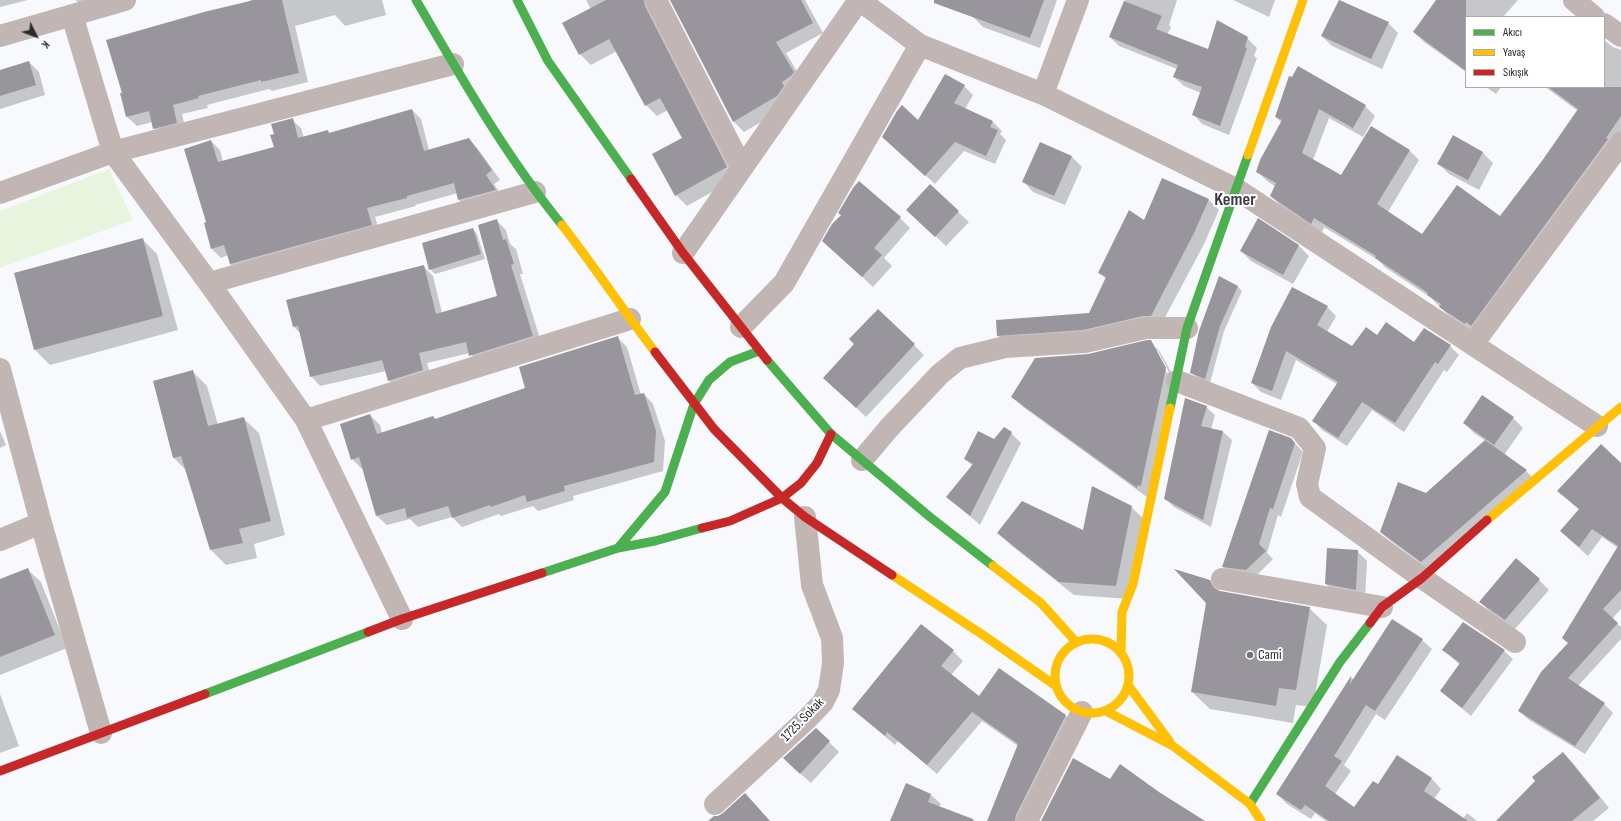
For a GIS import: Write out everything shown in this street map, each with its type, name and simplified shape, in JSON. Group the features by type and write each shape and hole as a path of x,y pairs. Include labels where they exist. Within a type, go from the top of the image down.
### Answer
{"street":[{"path":"0,36 125,0"},
{"path":"416,0 501,142 535,192 581,249 630,319 714,429 782,498 805,517 983,635 1056,686"},
{"path":"517,0 548,61 683,253 759,351 831,434 930,517 1041,603 1076,642"},
{"path":"656,0 742,168"},
{"path":"683,253 859,0 920,45 1043,94 1236,189 1597,426"},
{"path":"1043,94 1078,0"},
{"path":"1120,652 1122,612 1133,584 1177,380 1186,328 1303,0"},
{"path":"1574,0 1593,16"},
{"path":"72,15 113,152 209,283 306,420 402,620"},
{"path":"1605,25 1621,36"},
{"path":"741,327 784,283 920,45"},
{"path":"0,193 113,152 453,64"},
{"path":"1473,344 1620,147"},
{"path":"209,283 535,192"},
{"path":"306,420 630,319"},
{"path":"862,460 888,428 940,374 960,358 1005,347 1085,342 1146,328 1186,328"},
{"path":"618,548 665,492 694,404 709,380 730,362 759,351"},
{"path":"0,369 41,523 101,733"},
{"path":"1177,380 1299,428 1315,448 1307,484 1310,497 1422,578 1515,642"},
{"path":"1255,813 1340,662 1382,607 1422,578 1597,426 1621,407"},
{"path":"0,771 402,620 618,548 730,521 782,498 801,483 817,463 831,434"},
{"name":"1725. Sokak","path":"715,804 808,718 823,702 829,690 833,663 832,638 812,585 805,517"},
{"path":"0,540 41,523"},
{"path":"1222,579 1382,607"},
{"path":"1111,621 1122,612"},
{"path":"1089,639 1100,630"},
{"path":"1089,639 1101,640 1111,644 1120,652 1126,662 1130,674 1124,696 1116,705 1106,711 1095,714 1082,712 1070,707 1061,697 1056,686 1054,673 1058,660 1066,650 1076,642 1089,639"},
{"path":"1128,685 1173,746"},
{"path":"1106,711 1173,746 1255,813 1273,821"},
{"path":"1027,821 1082,712"}],"green space":[{"path":"109,169 133,220 0,268 0,211"}],"building":[{"path":"254,0 282,0 299,73 261,82 261,80 198,96 199,98 173,105 177,123 153,129 149,111 126,117 120,93 122,93 106,40 204,12"},
{"path":"606,0 644,0 645,6 727,167 675,196 652,154 682,138 660,98 645,106 609,39 579,55 562,23"},
{"path":"670,0 801,0 813,23 776,42 794,72 782,82 784,86 777,96 733,122"},
{"path":"934,0 1044,0 1030,38 934,3"},
{"path":"1339,0 1389,22 1371,59 1321,36"},
{"path":"1436,0 1466,0 1465,70 1413,32"},
{"path":"1124,1 1162,16 1156,29 1208,49 1217,20 1248,37 1245,47 1247,48 1220,126 1192,115 1202,87 1173,77 1178,65 1109,37"},
{"path":"29,61 36,85 0,96 0,70"},
{"path":"1298,66 1366,105 1353,128 1319,109 1302,153 1341,175 1371,126 1410,150 1377,204 1422,234 1457,185 1500,216 1542,161 1578,109 1549,88 1621,87 1621,116 1606,138 1608,139 1471,326 1466,322 1465,324 1439,307 1441,304 1427,295 1428,293 1375,258 1376,256 1314,218 1311,224 1270,196 1276,183 1256,172 1260,160 1282,120 1275,117 1289,76 1292,77"},
{"path":"945,74 965,85 954,103 993,121 990,127 998,130 986,156 955,142 925,176 882,137 902,105 918,120"},
{"path":"412,109 424,151 469,138 492,170 486,175 496,190 458,200 454,183 407,196 407,198 367,208 372,225 230,264 224,245 211,249 204,223 206,222 184,149 211,140 218,162 274,147 270,135 274,134 271,124 293,118 298,138 328,130 329,133"},
{"path":"1453,135 1483,152 1468,180 1437,164"},
{"path":"1040,142 1072,156 1054,196 1022,182"},
{"path":"1162,178 1209,199 1194,233 1151,316 1143,316 1083,330 997,336 996,320 1089,313 1106,277 1098,273 1129,210 1144,220"},
{"path":"859,181 901,217 874,248 882,255 862,277 822,241 832,224 841,215 838,213"},
{"path":"930,184 959,211 935,237 906,210"},
{"path":"1258,218 1299,245 1283,275 1240,251"},
{"path":"497,219 503,240 506,239 514,264 511,265 533,336 469,356 466,342 419,353 423,370 388,381 382,360 310,377 298,326 293,327 286,300 424,265 436,314 497,296 478,225"},
{"path":"473,228 481,254 429,270 422,243"},
{"path":"143,238 163,316 34,350 14,273"},
{"path":"1219,276 1238,286 1220,326 1205,379 1190,373 1199,331"},
{"path":"1292,287 1328,306 1317,325 1352,346 1366,327 1377,335 1386,322 1414,342 1424,328 1451,345 1438,364 1435,362 1395,423 1362,402 1338,438 1312,421 1338,382 1286,351 1272,391 1251,383 1271,327"},
{"path":"878,309 915,344 856,408 823,378 854,344 849,339"},
{"path":"618,336 635,395 644,393 656,431 654,462 564,486 565,491 527,502 525,495 491,507 490,505 452,518 448,506 407,518 405,508 376,516 359,457 351,460 340,424 370,414 377,434 433,416 435,419 525,388 519,367"},
{"path":"1151,340 1166,368 1141,486 1138,485 1137,488 1011,397 1035,358 1088,354"},
{"path":"193,370 208,426 244,417 271,521 239,529 243,543 210,550 181,456 173,458 153,381"},
{"path":"1482,395 1514,417 1494,445 1463,423"},
{"path":"1185,398 1207,406 1201,426 1223,431 1203,520 1164,499"},
{"path":"1004,427 1012,432 970,516 946,497 973,464 964,459 978,431 994,439"},
{"path":"1269,430 1291,438 1295,443 1273,509 1270,508 1259,544 1266,551 1246,570 1222,567"},
{"path":"1485,440 1527,470 1421,562 1380,532 1398,482 1426,493"},
{"path":"1601,444 1621,463 1621,590 1603,609 1618,623 1568,678 1605,703 1575,746 1518,711 1541,672 1568,643 1562,638 1618,546 1592,529 1579,547 1560,531 1579,509 1557,491"},
{"path":"1092,486 1132,506 1116,586 1059,582 997,533 1022,501 1083,530"},
{"path":"1327,548 1358,550 1356,590 1325,584"},
{"path":"1516,558 1540,579 1505,620 1479,602"},
{"path":"28,568 55,635 0,657 0,579"},
{"name":"Cami","path":"1174,569 1210,580 1214,588 1220,591 1310,607 1296,690 1279,688 1276,706 1191,692 1206,603"},
{"path":"1392,619 1423,639 1375,711 1366,705 1334,756 1342,761 1325,786 1354,807 1373,781 1378,784 1397,755 1432,778 1424,791 1468,821 1329,821 1305,805 1301,810 1276,794 1351,676 1350,684"},
{"path":"1463,622 1505,650 1462,708 1440,691 1460,663 1442,650"},
{"path":"921,624 954,650 941,666 979,696 999,668 1066,715 1016,815 1015,821 987,821 1018,744 972,712 927,765 887,732 885,736 852,709"},
{"path":"816,728 830,741 800,774 783,758"},
{"path":"1563,752 1600,798 1572,821 1496,821 1535,781 1532,777"},
{"path":"1073,758 1110,779 1120,764 1159,792 1205,821 1041,821"},
{"path":"906,783 931,794 928,802 973,819 973,821 890,821"},
{"path":"745,793 770,821 708,821 714,816 718,816 723,813"}],"traffic: fast":[{"path":"416,0 484,115 521,171 562,225"},
{"path":"517,0 548,61 631,179"},
{"path":"1170,408 1187,328 1248,155"},
{"path":"702,528 655,541 618,548 665,492 694,404 709,380 730,362 759,351"},
{"path":"767,360 831,434 930,517 993,566"},
{"path":"542,573 618,548"},
{"path":"1250,804 1340,662 1370,623"},
{"path":"205,694 368,632"}],"traffic: slow":[{"path":"1248,155 1303,0"},
{"path":"562,225 655,352"},
{"path":"1487,520 1621,407"},
{"path":"1121,652 1122,612 1133,584 1170,408"},
{"path":"993,566 1041,603 1076,642"},
{"path":"892,575 983,635 1056,686"},
{"path":"1092,639 1113,645 1123,655 1129,676 1123,697 1113,707 1092,713 1071,707 1061,697 1055,676 1061,655 1071,645 1092,639"},
{"path":"1128,685 1170,742"},
{"path":"1106,711 1173,746 1250,804 1261,821"}],"traffic: jam":[{"path":"631,179 683,253 767,360"},
{"path":"655,352 714,429 782,498 805,517 892,575"},
{"path":"702,528 730,521 782,498 801,483 817,463 831,434"},
{"path":"1370,623 1382,607 1422,578 1487,520"},
{"path":"368,632 402,619 542,573"},
{"path":"0,771 205,694"}],"place":[{"name":"Cami","path":"1250,655"}],"district":[{"name":"Kemer","path":"1235,200"}]}
